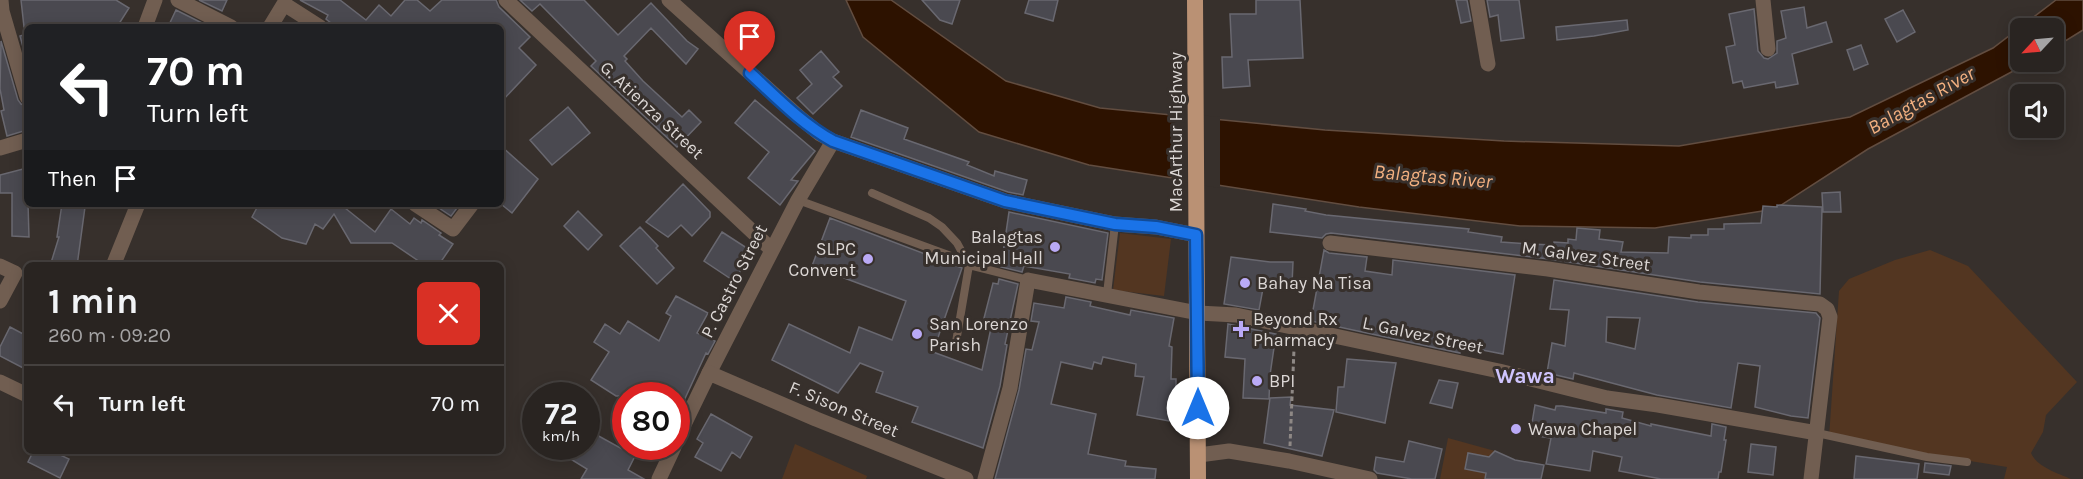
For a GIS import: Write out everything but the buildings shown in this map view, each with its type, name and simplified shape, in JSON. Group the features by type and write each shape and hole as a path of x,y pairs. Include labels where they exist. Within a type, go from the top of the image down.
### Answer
{"highway":[{"name":"MacArthur Highway","path":"1195,0 1198,479"}],"street":[{"path":"1,0 24,86"},
{"path":"146,24 155,0"},
{"path":"178,0 225,24"},
{"name":"G. Atienza Street","path":"506,0 771,249"},
{"path":"669,0 799,117 833,141 1005,201 1115,224 1156,227 1196,235"},
{"path":"1477,0 1488,64"},
{"path":"1763,0 1767,49"},
{"path":"272,24 284,4 315,24"},
{"path":"0,148 24,141"},
{"name":"P. Castro Street","path":"690,412 771,249 833,141"},
{"path":"115,262 137,207"},
{"path":"420,207 453,229 470,207"},
{"name":"M. Galvez Street","path":"1330,243 1548,269 1699,292 1820,304 1827,309 1830,317 1817,433"},
{"path":"0,266 21,275 0,301"},
{"path":"985,479 1010,388 1028,280"},
{"name":"L. Galvez Street","path":"1028,280 1198,313 1236,315 1499,371 1607,398 1817,433"},
{"name":"F. Sison Street","path":"709,373 939,474 966,479"},
{"path":"0,382 24,394"},
{"path":"1811,479 1817,433"},
{"path":"1199,455 1229,451 1289,460 1370,479"},
{"path":"658,479 668,460"}],"lane":[{"path":"872,193 929,218 957,243 969,265 956,348"},
{"path":"798,200 962,260 969,265 1028,280"},
{"path":"1107,294 1115,224"},
{"path":"1817,433 1928,457 1967,462"}],"path":[{"path":"1289,460 1294,349"}],"shaded area":[{"path":"1120,233 1171,239 1164,296 1113,290"},
{"path":"1930,250 1968,266 2077,382 2046,415 2043,432 2031,453 2043,466 2071,479 2004,479 2007,467 1829,438 1839,291 1849,279 1895,260"},
{"path":"1448,438 1495,451 1489,457 1468,453 1465,469 1486,473 1485,479 1440,479"},
{"path":"795,444 867,476 866,479 782,479"}],"water":[{"name":"Balagtas River","path":"846,0 891,0 1006,81 1100,108 1325,130 1504,141 1679,146 1850,117 1993,48 2010,35 2011,72 1868,149 1775,209 1655,228 1520,226 1359,207 1089,165 979,132 863,37"},
{"path":"2056,0 2083,0 2083,30 2064,42 2064,18 2032,18"}],"pier":[{"path":"1175,113 1220,117 1220,188 1175,181"}],"place":[{"name":"Balagtas Municipal Hall","path":"1055,247"},
{"name":"SLPC Convent","path":"868,259"},
{"name":"Bahay Na Tisa","path":"1245,283"},
{"name":"Beyond Rx Pharmacy","path":"1241,329"},
{"name":"San Lorenzo Parish","path":"917,334"},
{"name":"BPI","path":"1257,381"},
{"name":"Wawa Chapel","path":"1516,429"}],"district":[{"name":"Wawa","path":"1525,376"}],"route":[{"path":"750,73 799,117 833,141 1005,201 1115,224 1156,227 1196,235 1198,408"}]}
